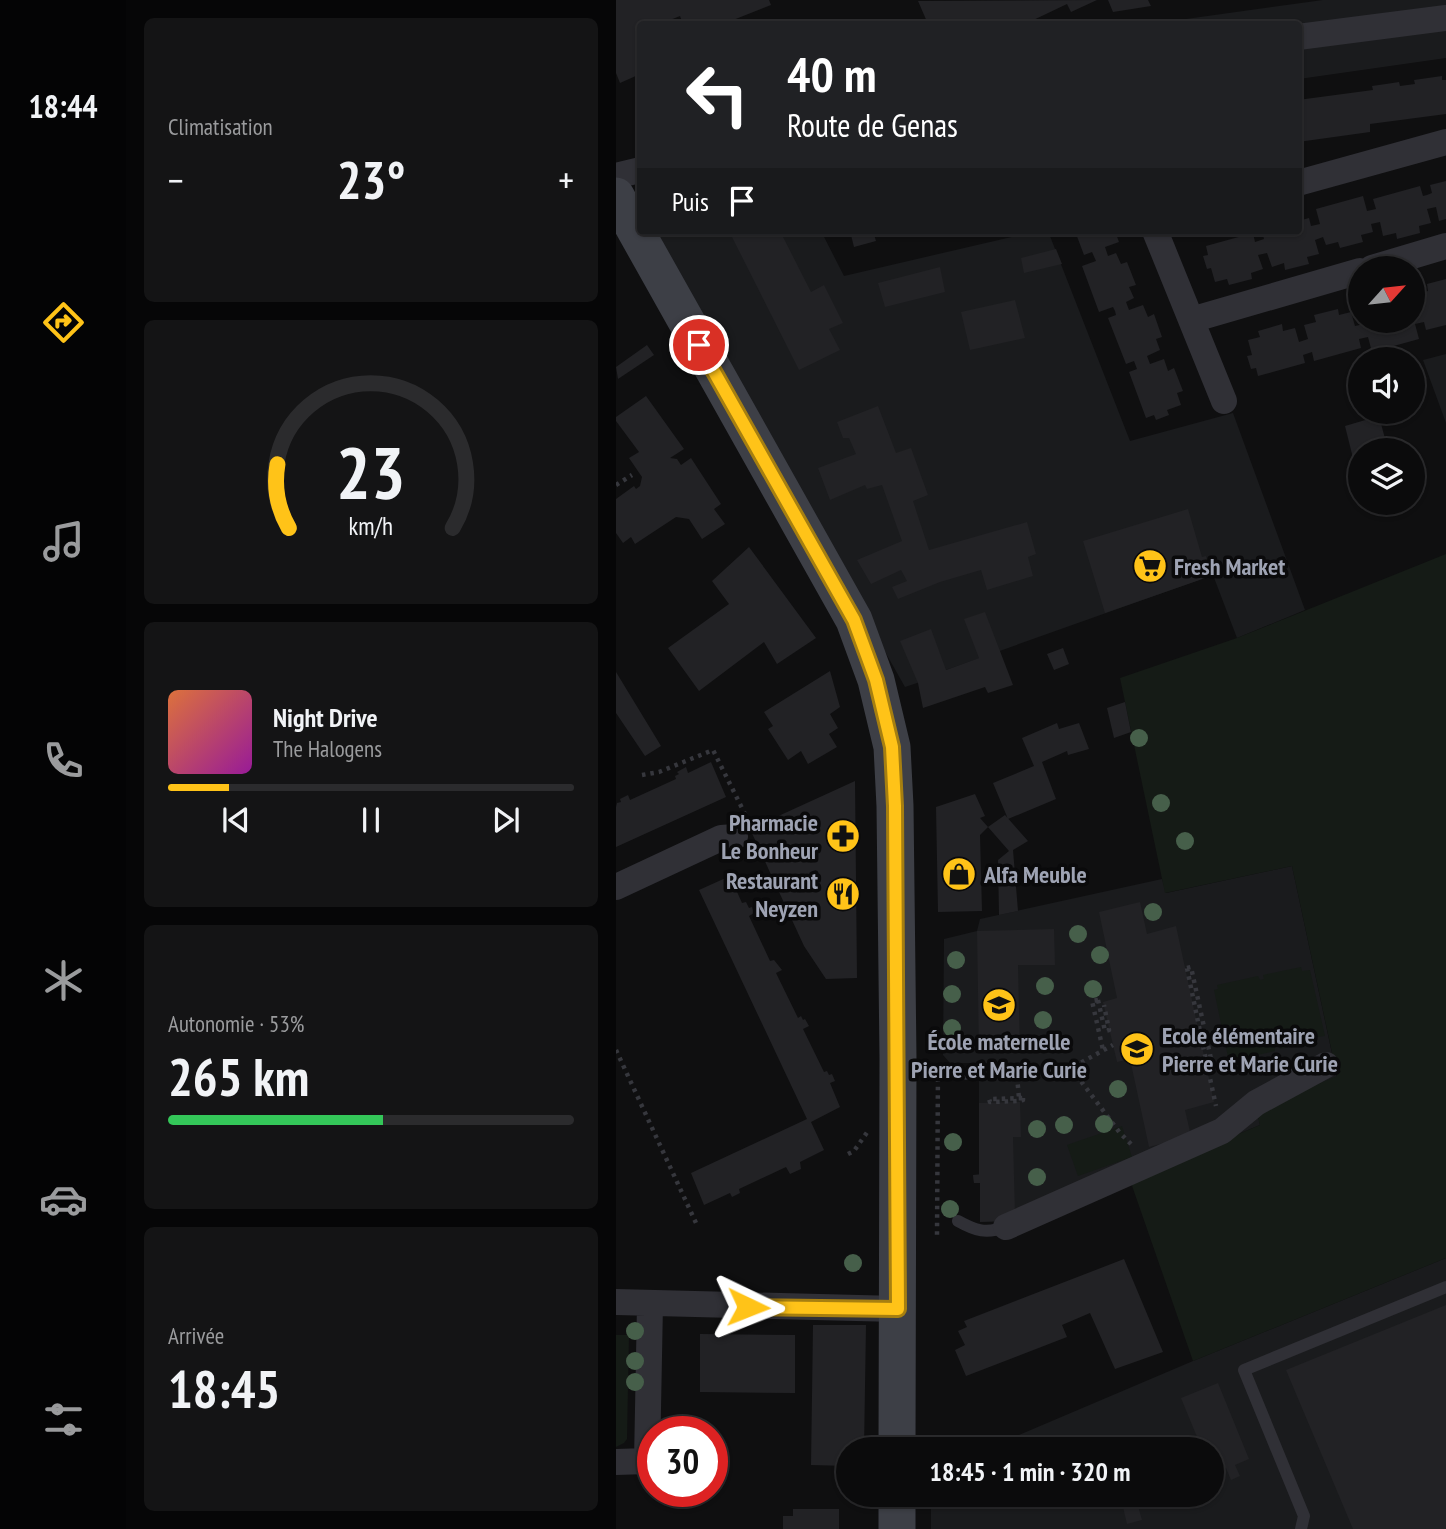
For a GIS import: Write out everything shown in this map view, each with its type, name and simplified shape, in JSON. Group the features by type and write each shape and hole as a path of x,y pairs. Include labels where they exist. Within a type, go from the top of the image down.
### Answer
{"main road":[{"path":"616,196 637,233"},
{"path":"638,235 854,620 876,680 892,747 895,806 897,1437"},
{"path":"897,1507 897,1529"}],"street":[{"path":"1302,36 1446,18"},
{"path":"1302,182 1446,142"},
{"path":"616,176 637,171"},
{"path":"1157,235 1224,401"},
{"path":"1414,256 1446,247"},
{"path":"1191,320 1348,274"},
{"path":"616,887 741,827"},
{"path":"1006,1227 1222,1132 1256,1103 1326,1065"},
{"path":"616,1303 898,1309"},
{"path":"616,1462 647,1461 650,1304"}],"lane":[{"path":"958,1222 978,1232 991,1232 1006,1227"},
{"path":"1301,1529 1304,1516 1244,1370 1446,1287"}],"path":[{"path":"616,485 632,475"},
{"path":"642,775 659,772 713,750 741,827"},
{"path":"1207,1060 1211,1059 1192,967 1187,968 1222,1132"},
{"path":"1103,1050 1092,1001 1098,1000 1105,1031 1109,1030 1104,1005"},
{"path":"939,1078 1031,1076 1071,1068 1113,1045"},
{"path":"616,1050 696,1223"},
{"path":"937,1237 939,1066"},
{"path":"1071,1068 1120,1133 1135,1148 1144,1148"},
{"path":"1017,1076 1019,1098 1023,1100 990,1102 989,1099 1019,1098"}],"shaded area":[{"path":"1323,0 1446,0 1446,58 1302,79 1302,21 1172,21"},
{"path":"649,235 823,235 844,276 1020,235 1050,235 1130,441 1233,413 1305,610 1237,638 1213,575 905,687"},
{"path":"1446,354 1446,423 1425,365 1425,359"},
{"path":"1446,554 1446,1258 1193,1361 1130,1180 1260,1125 1256,1110 1337,1076 1292,866 1165,893 1120,678 1237,638"},
{"name":"Ecole élémentaire Pierre et Marie Curie","path":"1292,866 1337,1077 1257,1110 1260,1125 1008,1232 1003,1221 980,1222 980,1183 974,1183 973,1175 979,1174 979,1063 950,1063 943,1055 944,939 977,931 980,919 1162,879 1166,893"},
{"path":"1301,967 1302,971 1310,970 1325,1036 1317,1037 1317,1041 1280,1049 1275,1046 1275,1051 1234,1060 1233,1056 1228,1057 1214,990 1218,989 1217,985 1258,976 1260,980 1264,979 1263,975"},
{"path":"1122,1126 1132,1157 1078,1176 1067,1145"},
{"path":"1446,1258 1446,1529 931,1529 931,1507 1224,1507 1224,1437 1014,1437"},
{"path":"616,1335 629,1335 627,1439 616,1447"}],"building":[{"path":"616,0 769,0 771,5 731,21 682,21 680,16 668,21 637,21 637,75 620,83 616,73"},
{"path":"1097,0 1071,12 1067,4 1031,21 927,21 918,1"},
{"path":"1108,0 1148,0 1151,6 1113,12"},
{"path":"1442,76 1442,80 1446,80 1446,114 1370,124 1370,132 1302,141 1302,99 1373,90 1372,86 1399,82 1400,86 1415,84 1414,80"},
{"path":"1446,181 1446,219 1439,221 1436,207 1427,209 1431,223 1419,226 1420,233 1397,239 1396,233 1383,236 1380,222 1371,224 1373,232 1361,235 1363,242 1340,248 1338,242 1326,245 1323,237 1315,240 1319,254 1307,257 1309,264 1285,270 1284,263 1272,267 1267,253 1258,255 1263,269 1251,273 1252,279 1229,285 1227,279 1215,282 1211,268 1207,269 1203,256 1208,255 1206,246 1246,235 1253,235 1255,242 1264,239 1263,235 1302,235 1302,220 1309,218 1311,226 1320,224 1316,209 1363,196 1367,211 1376,209 1373,199 1420,186 1423,196 1432,193 1430,185"},
{"path":"731,235 782,235 811,292 824,285 843,323 829,329 840,350 799,370"},
{"path":"851,235 874,235 876,241 854,247"},
{"path":"1076,235 1116,235 1119,242 1105,247 1108,256 1116,253 1121,264 1127,262 1136,285 1129,287 1134,298 1126,302 1129,310 1143,305 1148,317 1154,314 1162,337 1156,339 1160,350 1147,356 1150,364 1164,359 1168,371 1174,368 1183,391 1177,393 1181,405 1167,410 1169,415 1156,420 1154,415 1146,418 1129,372 1137,369 1134,361 1126,364 1108,318 1116,315 1113,307 1099,312 1082,266 1096,261 1092,252 1084,255"},
{"path":"1056,249 1062,264 1024,273 1021,258"},
{"path":"940,267 945,292 885,307 878,283"},
{"path":"1446,279 1446,325 1426,330 1425,292 1428,291 1427,284"},
{"path":"1015,300 1025,338 970,350 961,312"},
{"path":"1338,309 1339,315 1348,313 1348,333 1417,333 1419,339 1390,347 1371,347 1368,337 1359,339 1361,347 1348,347 1348,352 1314,361 1312,352 1303,355 1305,363 1258,376 1256,368 1251,369 1247,356 1252,355 1248,340 1260,337 1258,331 1282,324 1283,331 1295,328 1299,342 1308,339 1304,325 1316,322 1314,315"},
{"path":"647,345 654,355 618,379 616,367"},
{"path":"646,396 684,449 670,458 677,459 681,465 691,458 721,504 714,509 725,524 702,539 689,519 676,517 635,544 631,537 623,543 616,533 616,499 634,486 636,489 640,486 642,477 629,458 639,452 616,421 616,417"},
{"path":"878,406 896,453 911,448 928,495 913,501 929,550 1027,522 1036,554 1028,557 1033,576 987,590 981,570 940,582 898,599 892,587 907,581 901,570 871,584 857,560 902,541 882,485 867,489 865,485 830,500 818,468 856,454 849,438 843,438 837,422"},
{"path":"1381,424 1385,438 1348,438 1345,426"},
{"name":"Fresh Market","path":"1188,509 1202,557 1206,556 1211,576 1105,613 1083,541"},
{"path":"749,547 816,638 777,664 764,642 699,691 668,648 729,604 712,581"},
{"path":"985,612 1013,685 988,693 985,687 923,708 918,683 900,641 931,629 946,670 979,658 964,619"},
{"path":"1063,648 1069,664 1054,670 1047,654"},
{"path":"830,671 840,707 830,714 838,728 829,734 837,747 808,764 801,751 788,760 768,729 773,726 764,712"},
{"path":"616,672 661,746 645,756 616,713"},
{"path":"1125,702 1131,732 1114,738 1107,708"},
{"path":"1057,723 1059,729 1079,723 1089,749 1068,755 1067,751 1042,762 1056,799 1008,819 993,783 1034,766 1022,738"},
{"path":"711,762 726,797 616,847 616,807 617,803 621,802 620,799 628,795 630,800 676,779 675,776 679,774 677,772 686,767 688,773"},
{"path":"855,781 857,978 826,979 804,946 750,829"},
{"name":"Alfa Meuble","path":"975,794 985,816 980,818 988,827 980,835 982,911 938,912 936,807"},
{"path":"1005,815 1028,841 1013,850 1018,911 999,915 998,860 1009,851 988,827"},
{"path":"730,876 742,903 746,902 749,908 752,907 754,913 749,916 770,961 774,960 782,970 776,973 798,1018 801,1016 809,1026 803,1029 824,1072 832,1074 835,1081 830,1083 840,1107 811,1122 824,1150 800,1162 801,1169 790,1174 786,1167 739,1189 740,1193 732,1197 730,1193 704,1205 691,1173 807,1119 699,890"},
{"name":"Ecole élémentaire Pierre et Marie Curie","path":"1140,902 1147,934 1176,926 1214,1102 1185,1110 1191,1136 1149,1147 1130,1059 1117,1062 1103,1002 1117,998 1099,912"},
{"name":"École maternelle Pierre et Marie Curie","path":"1054,929 1055,965 1018,965 1020,1052 979,1053 977,931"},
{"path":"1020,1102 1021,1137 1013,1137 1015,1215 1003,1221 980,1222 980,1183 974,1183 973,1175 979,1175 979,1103"},
{"path":"1124,1259 1163,1352 1115,1369 1090,1313 1062,1325 1067,1337 966,1376 955,1350 965,1345 958,1331 967,1327 964,1321"},
{"path":"1446,1305 1446,1529 1353,1529 1286,1370"},
{"path":"813,1325 866,1325 864,1437 836,1437 836,1466 811,1465"},
{"path":"700,1334 795,1335 795,1393 700,1392"},
{"path":"1218,1383 1249,1459 1235,1465 1240,1476 1231,1480 1226,1468 1224,1469 1224,1437 1197,1437 1181,1398"},
{"path":"1123,1507 1138,1507 1142,1520 1127,1524"},
{"path":"793,1509 839,1509 839,1529 783,1529 783,1516 793,1516"}],"place":[{"name":"Fresh Market","path":"1150,566"},
{"name":"Pharmacie Le Bonheur","path":"843,836"},
{"name":"Alfa Meuble","path":"959,874"},
{"name":"Restaurant Neyzen","path":"843,894"},
{"name":"École maternelle Pierre et Marie Curie","path":"999,1005"},
{"name":"Ecole élémentaire Pierre et Marie Curie","path":"1137,1049"}],"route":[{"path":"699,345 854,620 876,680 892,747 898,1058 898,1309 748,1307"}]}
